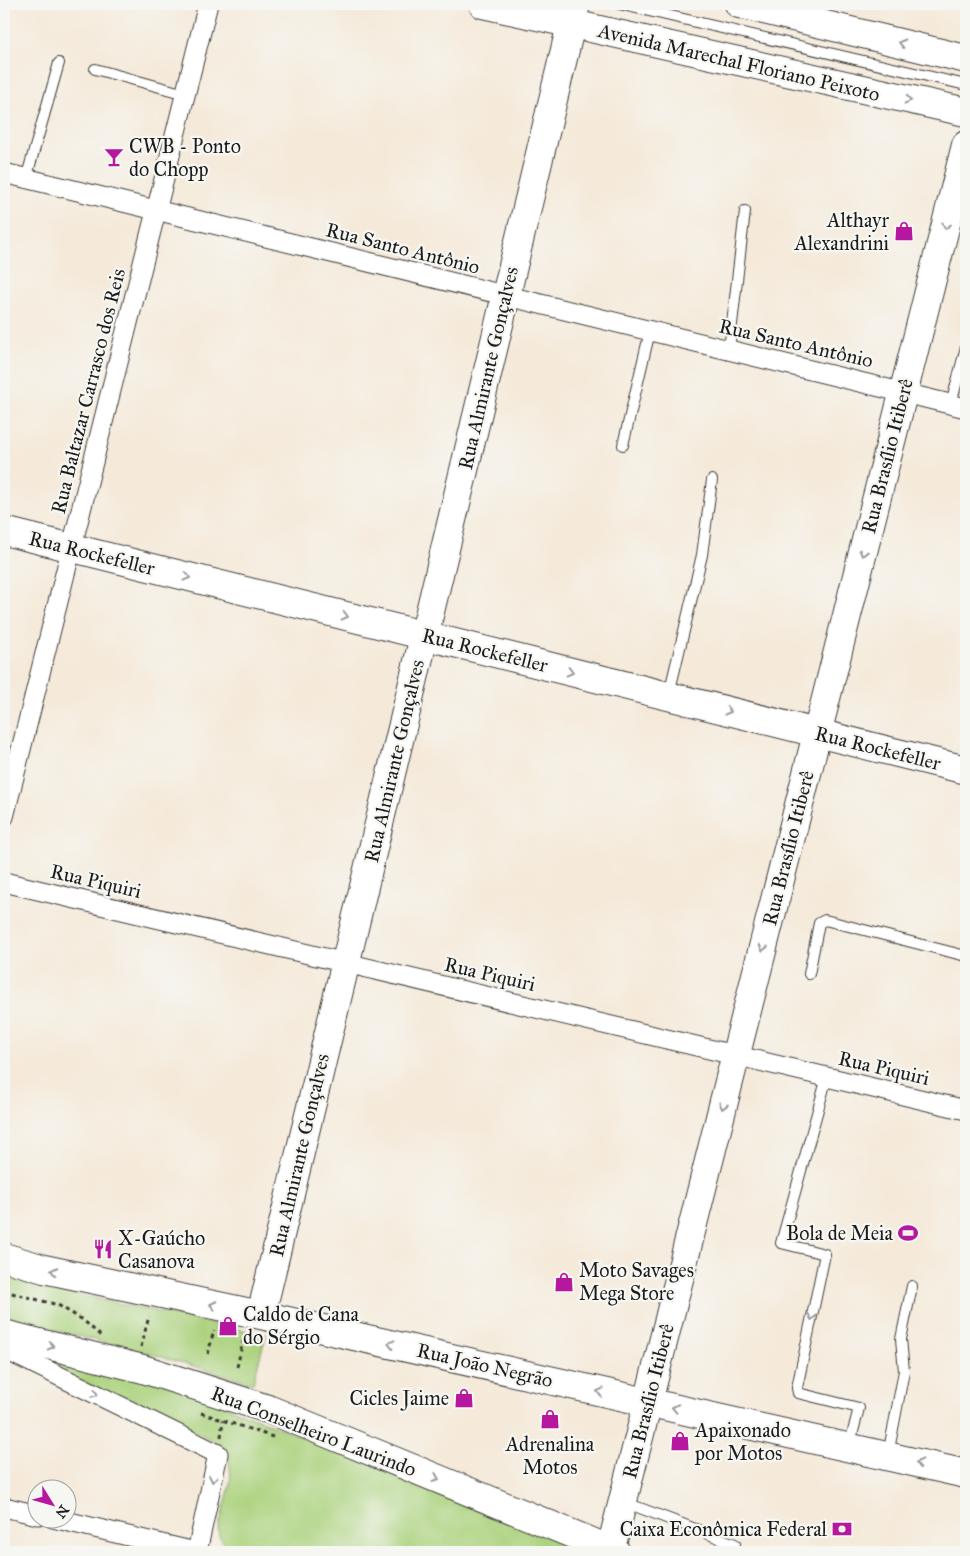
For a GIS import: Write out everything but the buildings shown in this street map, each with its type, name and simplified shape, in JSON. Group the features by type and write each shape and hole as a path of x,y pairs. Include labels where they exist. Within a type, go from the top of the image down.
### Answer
{"main road":[{"name":"Avenida Marechal Floriano Peixoto","path":"483,4 573,14 966,112"},
{"path":"739,4 966,59"},
{"name":"Rua Almirante Gonçalves","path":"261,1315 573,14"},
{"name":"Rua Brasílio Itiberê","path":"612,1552 623,1502 966,145"},
{"name":"Rua Rockefeller","path":"4,531 966,770"},
{"name":"Rua João Negrão","path":"4,1257 44,1269 261,1315 966,1474"},
{"name":"Rua Conselheiro Laurindo","path":"4,1334 143,1370 268,1408 612,1552"}],"street":[{"name":"Rua Baltazar Carrasco dos Reis","path":"4,818 208,4"},
{"name":"Rua Santo Antônio","path":"4,173 505,296 904,391 959,406"},
{"name":"Rua Piquiri","path":"4,882 966,1109"},
{"path":"4,1349 218,1454 196,1552 78,1524"},
{"path":"4,1507 28,1513"}],"lane":[{"path":"618,4 966,85"},
{"path":"26,179 59,63"},
{"path":"95,69 185,94"},
{"path":"729,350 745,211"},
{"path":"623,445 650,331"},
{"path":"959,406 966,347"},
{"path":"668,696 677,668 702,554 712,480"},
{"path":"809,974 819,923 825,920 966,956"},
{"path":"827,1077 781,1243 825,1254 797,1388 798,1393 859,1408 849,1448"},
{"path":"888,1456 904,1371 901,1339 912,1286"},
{"path":"623,1502 734,1544"}],"path":[{"path":"4,1290 58,1306 109,1340"},
{"path":"142,1344 149,1316"},
{"path":"208,1354 214,1330"},
{"path":"237,1367 244,1337"},
{"path":"133,1346 145,1350"}],"green space":[{"path":"4,1276 28,1284 266,1335 253,1383 148,1353 4,1318"},
{"path":"26,1347 152,1377 591,1552 252,1552 235,1548 226,1544 219,1536 218,1530 228,1492 230,1470 228,1459 211,1439 77,1380"}],"place":[{"name":"CWB - Ponto do Chopp","path":"114,157"},
{"name":"Althayr Alexandrini","path":"904,231"},
{"name":"Bola de Meia","path":"908,1233"},
{"name":"X-Gaúcho Casanova","path":"103,1249"},
{"name":"Moto Savages Mega Store","path":"564,1282"},
{"name":"Caldo de Cana do Sérgio","path":"228,1326"},
{"name":"Cicles Jaime","path":"464,1398"},
{"name":"Adrenalina Motos","path":"550,1419"},
{"name":"Apaixonado por Motos","path":"680,1441"},
{"name":"Caixa Econômica Federal","path":"842,1529"}]}
